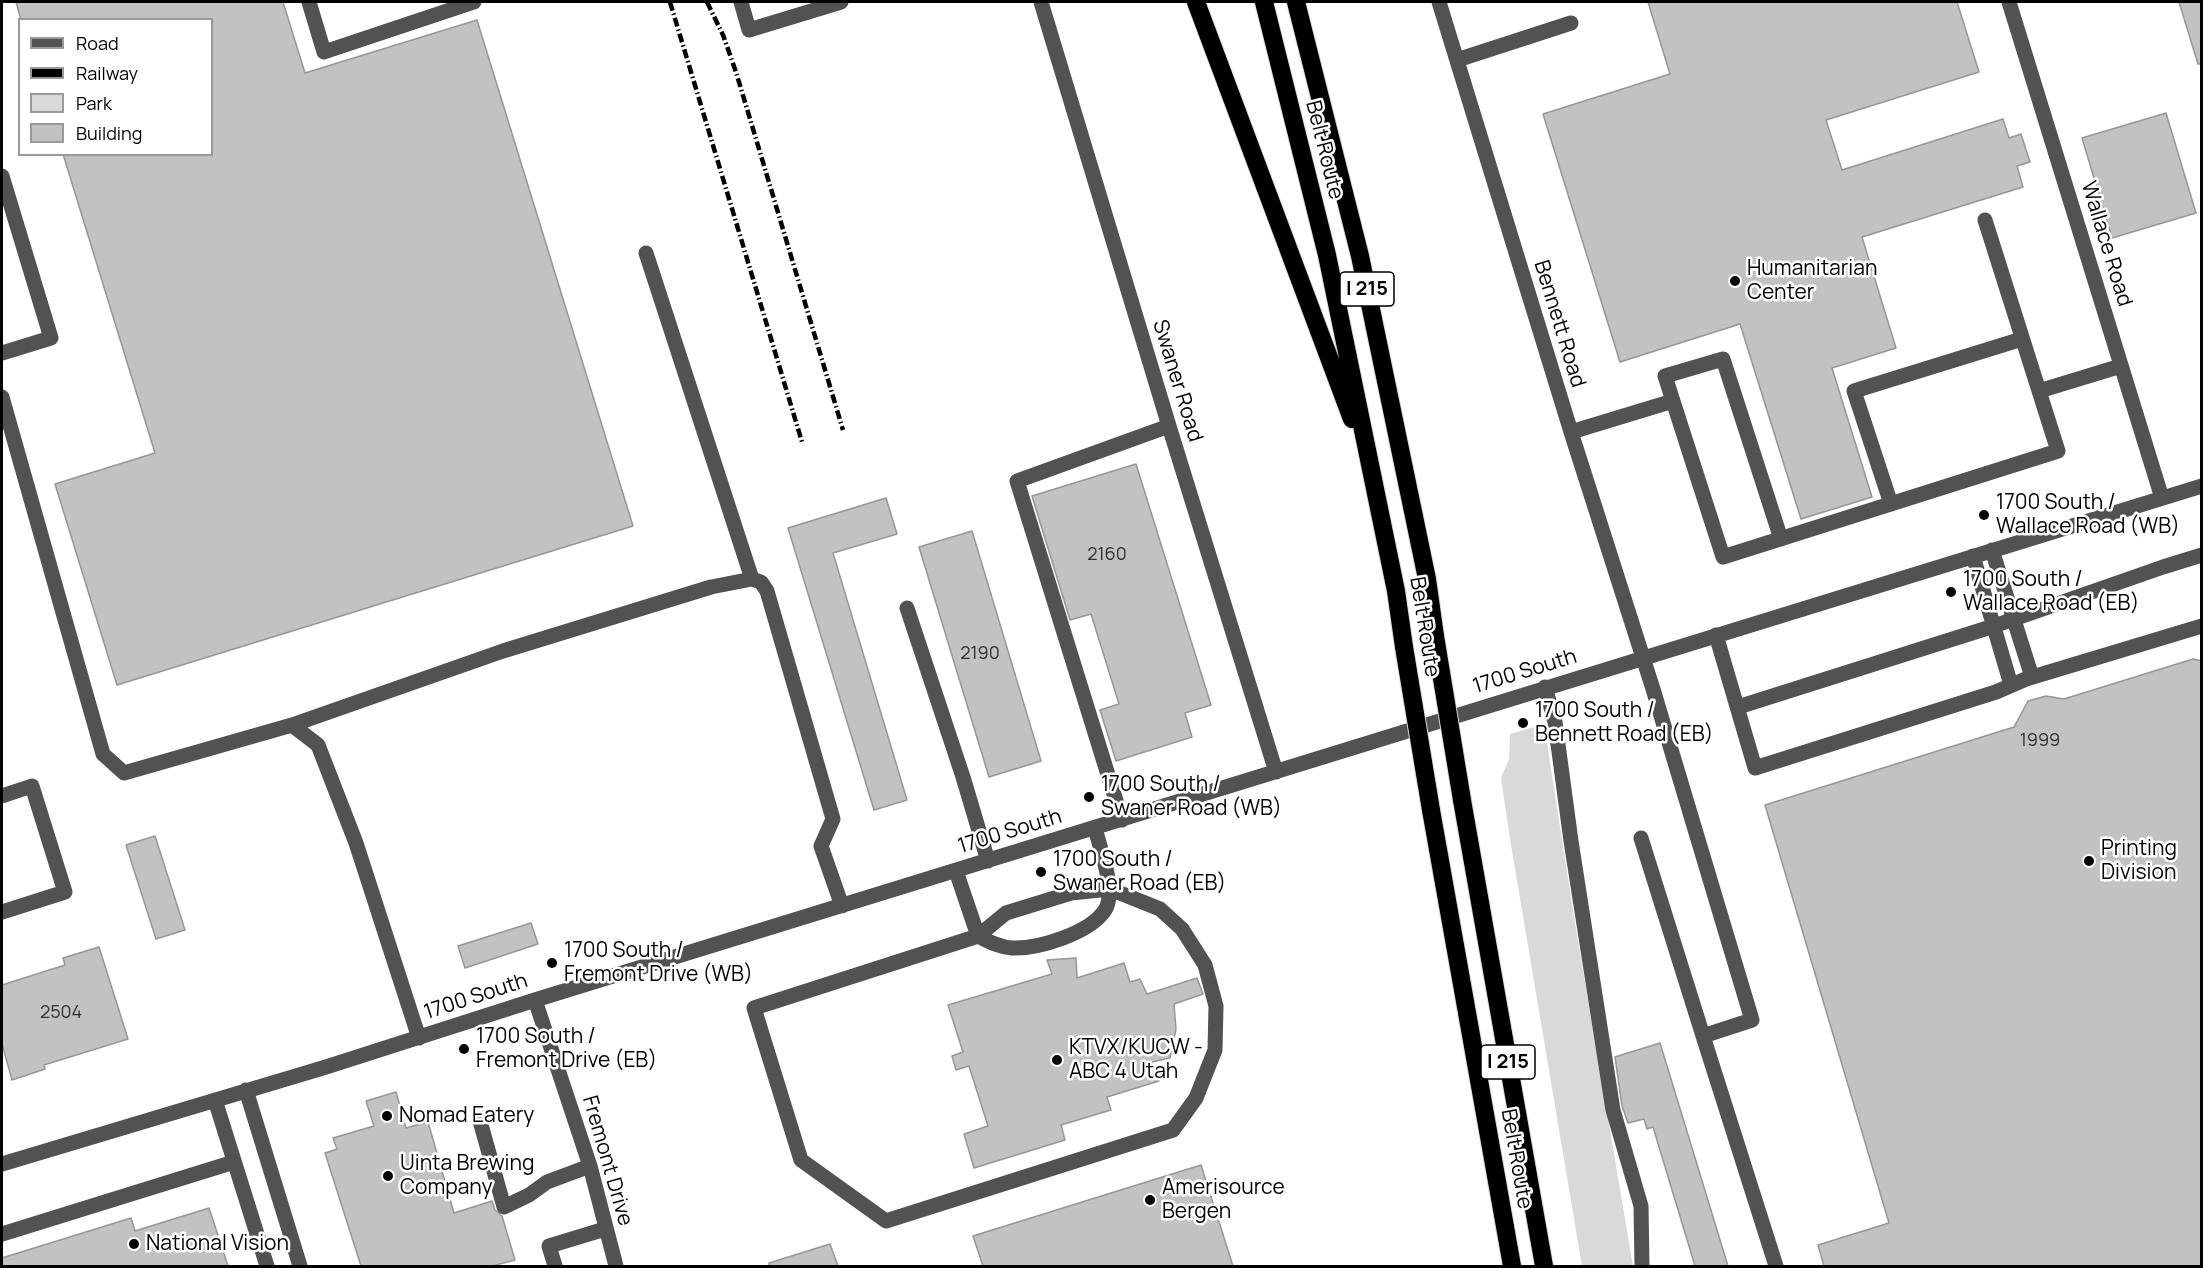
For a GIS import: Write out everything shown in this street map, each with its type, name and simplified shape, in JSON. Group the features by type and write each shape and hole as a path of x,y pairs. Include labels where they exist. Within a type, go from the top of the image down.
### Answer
{"highway":[{"path":"1196,2 1373,474"},
{"name":"Belt Route","path":"1264,2 1327,255 1396,591 1431,810 1512,1266"},
{"name":"Belt Route","path":"1296,2 1360,256 1427,579 1462,800 1544,1266"}],"street":[{"path":"309,2 324,52 431,8 474,2"},
{"path":"741,2 749,30 841,2"},
{"name":"Swaner Road","path":"1041,2 1276,772"},
{"name":"Bennett Road","path":"1438,2 1692,816 1752,1020 1703,1036"},
{"name":"Wallace Road","path":"2009,2 2162,498"},
{"path":"1457,60 1571,23"},
{"path":"2,176 51,338 2,353"},
{"path":"1781,539 1723,359 1665,376 1723,557 1781,539 2058,451 1985,220"},
{"path":"646,253 752,579"},
{"path":"1891,504 1854,391 2022,339"},
{"path":"2039,391 2121,366"},
{"path":"2,397 103,754 124,773 292,725 503,651 711,586 752,579 761,582 767,591 833,819 821,846 842,906"},
{"path":"1571,432 1673,401"},
{"path":"1122,820 1017,481 1169,426"},
{"name":"1700 South","path":"2,1164 419,1038 1545,687 2202,486"},
{"path":"1992,550 2032,677"},
{"path":"1738,707 1994,626 2202,555"},
{"path":"1973,556 2011,685"},
{"path":"907,608 963,777 988,861"},
{"path":"1716,635 1755,768 1996,692 2032,677 2202,626"},
{"path":"1545,687 1555,722 1613,1110 1641,1206 1642,1266"},
{"path":"292,725 318,745 356,843 419,1038"},
{"path":"2,796 32,786 65,892 2,912"},
{"path":"956,871 978,936 995,945 1013,948 1043,945 1072,935 1105,909 1110,889 1095,828"},
{"path":"1641,838 1776,1266"},
{"path":"1110,889 1160,909 1182,929 1205,965 1216,1006 1215,1050 1196,1098 1173,1130 886,1221 801,1160 754,1008 978,936 1006,913 1071,893 1110,889"},
{"name":"Fremont Drive","path":"535,1000 590,1166 616,1266"},
{"path":"246,1090 300,1266"},
{"path":"214,1100 267,1266"},
{"path":"480,1121 504,1207 529,1195 547,1182 590,1166"},
{"path":"2,1234 234,1162"},
{"path":"555,1266 549,1246 605,1229"}],"green space":[{"path":"1544,724 1633,1266 1582,1266 1510,839 1501,778 1509,759 1510,734"}],"building":[{"path":"16,2 283,2 305,73 477,20 633,526 117,685 55,484 155,453 64,156 213,156 213,18 20,18"},
{"name":"Humanitarian Center","path":"1648,2 1957,2 1979,72 1826,120 1842,170 2003,119 2009,138 2021,134 2030,162 2017,166 2023,187 1862,237 1896,348 1832,368 1872,497 1801,519 1740,324 1620,362 1543,114 1670,74"},
{"path":"2179,2 2202,2 2202,64 2198,64"},
{"path":"2166,113 2196,213 2112,238 2082,138"},
{"path":"1136,464 1211,705 1185,713 1192,737 1116,761 1100,710 1119,704 1091,614 1070,620 1032,496"},
{"path":"886,498 897,534 833,553 907,800 874,810 788,528"},
{"path":"972,531 1041,761 989,777 919,547"},
{"path":"2193,659 2202,661 2202,1266 1824,1266 1818,1245 1889,1223 1765,805 2014,727 2028,701 2046,696 2064,699"},
{"path":"155,836 185,930 156,939 126,845"},
{"path":"531,923 538,944 465,968 458,946"},
{"path":"99,947 128,1039 44,1065 45,1069 12,1080 2,1044 2,985 65,965 63,958"},
{"name":"KTVX/KUCW - ABC 4 Utah","path":"1076,958 1077,978 1124,963 1130,982 1140,979 1147,994 1197,978 1203,994 1174,1004 1176,1029 1170,1058 1152,1062 1159,1081 1107,1097 1111,1110 1061,1125 1065,1140 974,1168 964,1134 988,1126 969,1066 956,1070 952,1056 963,1052 948,1005 1052,974 1047,960"},
{"path":"1660,1043 1728,1266 1695,1266 1653,1127 1647,1129 1644,1119 1628,1123 1622,1106 1615,1057"},
{"name":"Uinta Brewing Company","path":"396,1092 406,1128 428,1122 454,1213 492,1201 495,1210 502,1216 515,1260 492,1266 361,1266 325,1153 337,1149 333,1138 374,1126 366,1101"},
{"name":"Amerisource Bergen","path":"1201,1165 1233,1266 983,1266 973,1236"},
{"name":"National Vision","path":"209,1208 228,1266 2,1266 2,1258 131,1218 135,1231"},
{"path":"830,1244 838,1266 769,1266 769,1263"}],"railway":[{"path":"670,2 802,442"},
{"path":"707,2 723,35 736,72 843,430"}],"place":[{"name":"Humanitarian Center","path":"1735,281"},
{"name":"1700 South / Wallace Road (WB)","path":"1984,515"},
{"name":"1700 South / Wallace Road (EB)","path":"1951,592"},
{"name":"1700 South / Bennett Road (EB)","path":"1523,723"},
{"name":"1700 South / Swaner Road (WB)","path":"1089,797"},
{"name":"Printing Division","path":"2089,861"},
{"name":"1700 South / Swaner Road (EB)","path":"1041,872"},
{"name":"1700 South / Fremont Drive (WB)","path":"552,963"},
{"name":"1700 South / Fremont Drive (EB)","path":"464,1049"},
{"name":"KTVX/KUCW - ABC 4 Utah","path":"1057,1060"},
{"name":"Nomad Eatery","path":"387,1116"},
{"name":"Uinta Brewing Company","path":"388,1176"},
{"name":"Amerisource Bergen","path":"1150,1200"},
{"name":"National Vision","path":"134,1244"}]}
